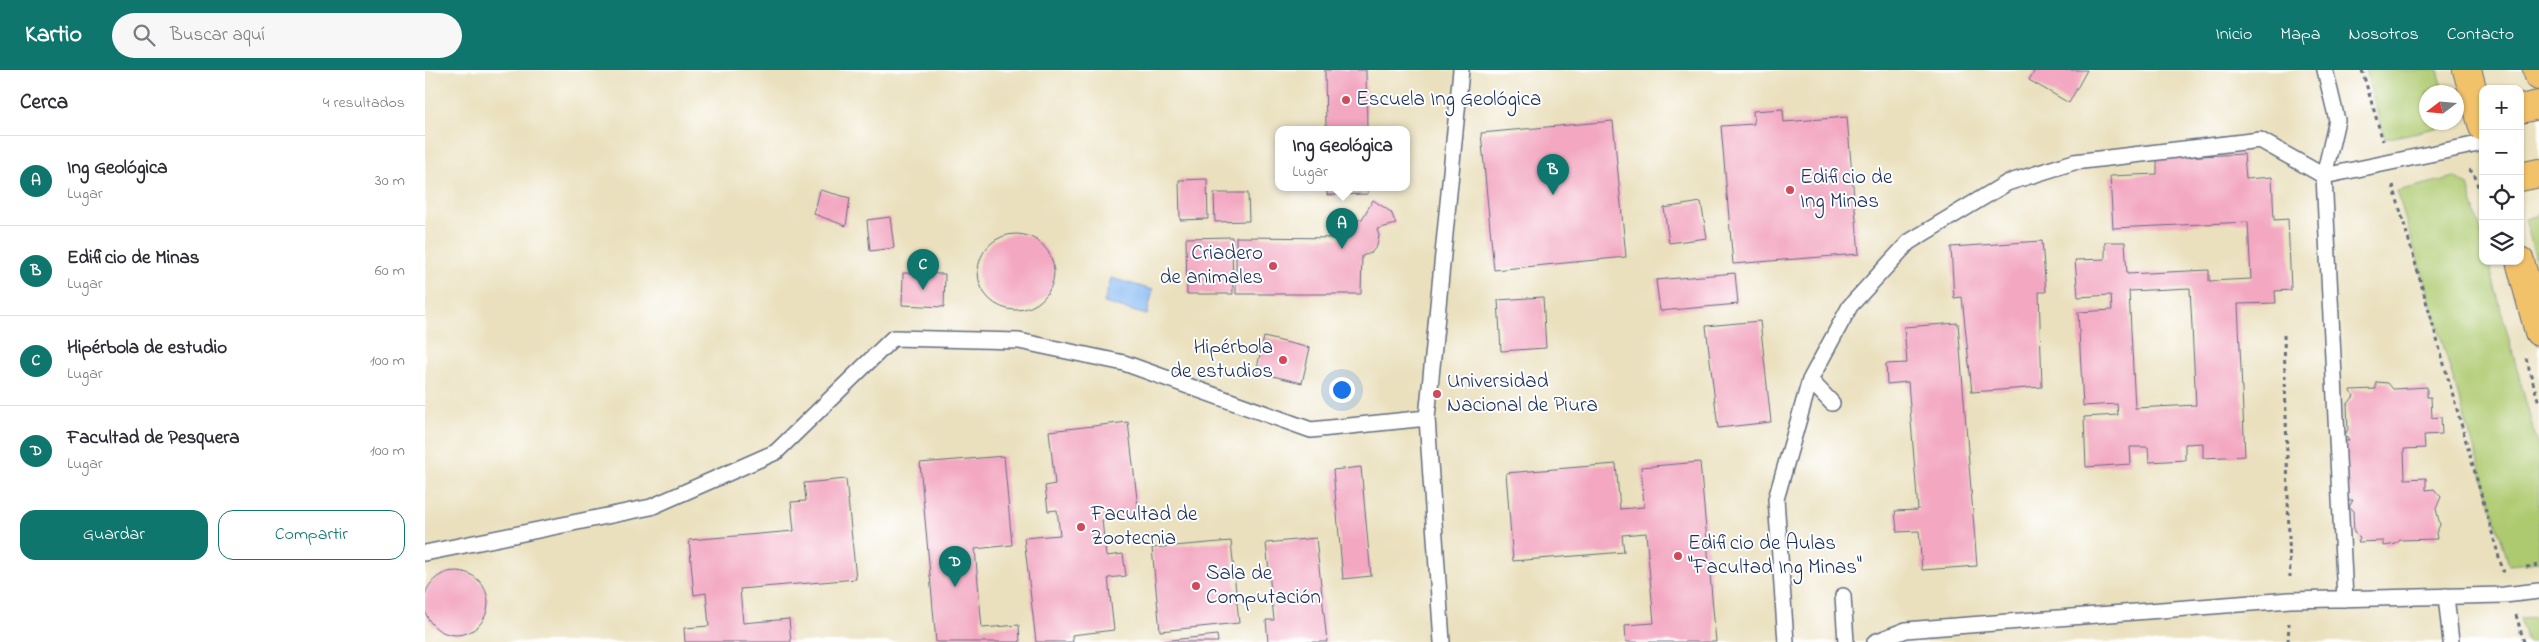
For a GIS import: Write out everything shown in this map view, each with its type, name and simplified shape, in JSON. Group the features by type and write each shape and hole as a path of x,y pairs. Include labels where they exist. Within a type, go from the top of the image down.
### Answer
{"main road":[{"path":"2467,70 2479,116"},
{"path":"2537,70 2539,76"},
{"path":"2524,108 2539,104"},
{"path":"2524,176 2539,173"},
{"path":"2520,265 2539,332"}],"lane":[{"path":"1442,642 1427,418 1461,70"},
{"path":"2325,70 2337,120 2324,176 2345,599"},
{"path":"1786,642 1776,499 1810,380 1850,306 1909,242 2007,183 2074,162 2260,140 2324,176 2479,128"},
{"path":"425,554 651,507 776,452 893,338 1019,341 1124,363 1311,430 1427,418"},
{"path":"1810,380 1832,402"},
{"path":"1875,642 1906,630 2290,600 2446,596 2539,591"},
{"path":"1843,596 1845,642"},
{"path":"2446,596 2451,642"}],"path":[{"path":"2363,70 2384,144"},
{"path":"2461,166 2474,173 2479,189"},
{"path":"2400,180 2392,182 2503,571"},
{"path":"2284,335 2290,600 2288,642"},
{"path":"2523,612 2516,613 2524,642"}],"green space":[{"path":"2365,70 2438,70 2442,85 2419,85 2419,130 2427,130 2385,139"},
{"path":"2455,177 2468,185 2479,225 2479,265 2489,265 2539,451 2539,562 2509,565 2397,191"},
{"path":"2539,215 2539,270 2525,219"},
{"path":"2539,617 2539,642 2527,642 2520,618"}],"water":[{"path":"1111,278 1153,290 1147,315 1104,303"}],"building":[{"name":"Escuela Ing Geológica","path":"1325,70 1366,70 1367,126 1326,126"},
{"path":"2035,70 2087,70 2069,103 2029,80"},
{"name":"Edificio de Ing Minas","path":"1783,109 1784,122 1847,117 1859,254 1733,264 1721,126 1754,124 1753,111"},
{"path":"1613,121 1626,257 1494,270 1481,133"},
{"path":"2244,154 2246,179 2272,177 2274,220 2288,219 2291,290 2275,291 2276,303 2238,304 2245,456 2203,458 2203,443 2185,444 2185,460 2149,462 2148,447 2130,447 2131,464 2086,467 2084,417 2118,415 2117,404 2083,406 2078,312 2112,310 2111,295 2078,297 2075,260 2105,259 2105,242 2125,242 2127,274 2209,270 2209,281 2251,279 2248,222 2113,228 2110,176 2157,174 2157,158","holes":["2190,288 2196,405 2135,408 2129,291"]},
{"path":"1207,179 1208,219 1180,220 1179,180"},
{"path":"820,190 850,198 846,226 814,214"},
{"path":"1327,191 1368,191 1368,194 1327,195"},
{"path":"1214,193 1248,193 1249,221 1215,222"},
{"path":"1373,200 1391,212 1396,224 1377,229 1379,236 1377,246 1371,253 1362,256 1361,294 1236,294 1236,237 1343,238 1345,229 1352,222 1362,219"},
{"path":"1701,202 1707,238 1669,243 1664,208"},
{"path":"890,217 894,248 870,251 867,220"},
{"path":"1016,234 1031,237 1043,245 1051,257 1054,272 1051,287 1043,299 1031,307 1016,310 1001,307 989,299 981,287 978,272 981,257 989,245 1001,237"},
{"path":"1232,237 1233,294 1187,294 1186,238"},
{"path":"2042,241 2046,292 2039,292 2042,387 1972,392 1962,297 1954,298 1951,247"},
{"path":"903,273 945,274 944,307 902,305"},
{"path":"1735,273 1738,304 1660,311 1656,280"},
{"path":"1543,297 1546,348 1501,351 1498,300"},
{"path":"1760,321 1771,422 1718,428 1706,326"},
{"path":"1958,323 1977,566 1922,570 1919,531 1897,532 1895,511 1918,510 1908,382 1887,384 1886,364 1907,363 1904,327"},
{"name":"Hipérbola de estudios","path":"1264,337 1310,348 1302,383 1256,372"},
{"path":"2376,382 2388,383 2393,389 2427,387 2427,397 2431,397 2432,418 2441,417 2442,434 2424,435 2425,448 2404,449 2405,479 2426,478 2426,490 2434,489 2441,497 2436,509 2440,525 2436,533 2437,539 2400,540 2396,544 2384,546 2384,541 2358,542 2360,537 2354,533 2353,511 2349,507 2353,500 2345,500 2342,441 2349,441 2345,435 2348,429 2347,405 2354,396 2350,390 2376,389"},
{"name":"Facultad de Zootecnia","path":"1128,422 1139,516 1102,520 1106,556 1123,554 1126,576 1108,578 1114,630 1072,635 1073,642 1036,642 1024,538 1060,535 1057,510 1048,511 1045,486 1055,484 1049,431"},
{"path":"1004,456 1012,545 975,549 982,628 1019,625 1020,642 936,642 920,463"},
{"name":"Edificio de Aulas \"Facultad Ing Minas\"","path":"1700,462 1716,642 1626,642 1625,625 1654,623 1646,533 1622,535 1624,552 1513,561 1506,473 1616,464 1620,509 1644,507 1641,467"},
{"path":"1361,467 1371,576 1343,579 1333,470"},
{"path":"846,479 856,579 740,589 743,623 789,619 791,642 685,642 684,628 709,626 706,593 694,595 689,540 794,531 791,502 806,501 804,483"},
{"path":"1316,538 1327,642 1268,642 1266,620 1274,620 1266,543"},
{"name":"Sala de Computación","path":"1231,541 1239,623 1160,631 1152,548"},
{"path":"456,571 474,576 479,580 483,585 488,603 483,621 479,626 474,630 456,635 438,630 433,626 429,621 424,603 429,585 433,580 438,576"},
{"path":"1217,635 1218,642 1162,642 1162,641"}],"place":[{"name":"Escuela Ing Geológica","path":"1346,100"},
{"name":"Edificio de Ing Minas","path":"1790,190"},
{"name":"Edificio de Minas","path":"1553,195"},
{"name":"Ing Geológica","path":"1342,249"},
{"name":"Criadero de animales","path":"1273,266"},
{"name":"Hipérbola de estudio","path":"923,290"},
{"name":"Hipérbola de estudios","path":"1283,360"},
{"name":"Universidad Nacional de Piura","path":"1437,394"},
{"name":"Facultad de Zootecnia","path":"1081,527"},
{"name":"Edificio de Aulas \"Facultad Ing Minas\"","path":"1678,556"},
{"name":"Sala de Computación","path":"1196,586"},
{"name":"Facultad de Pesquera","path":"955,587"}]}
